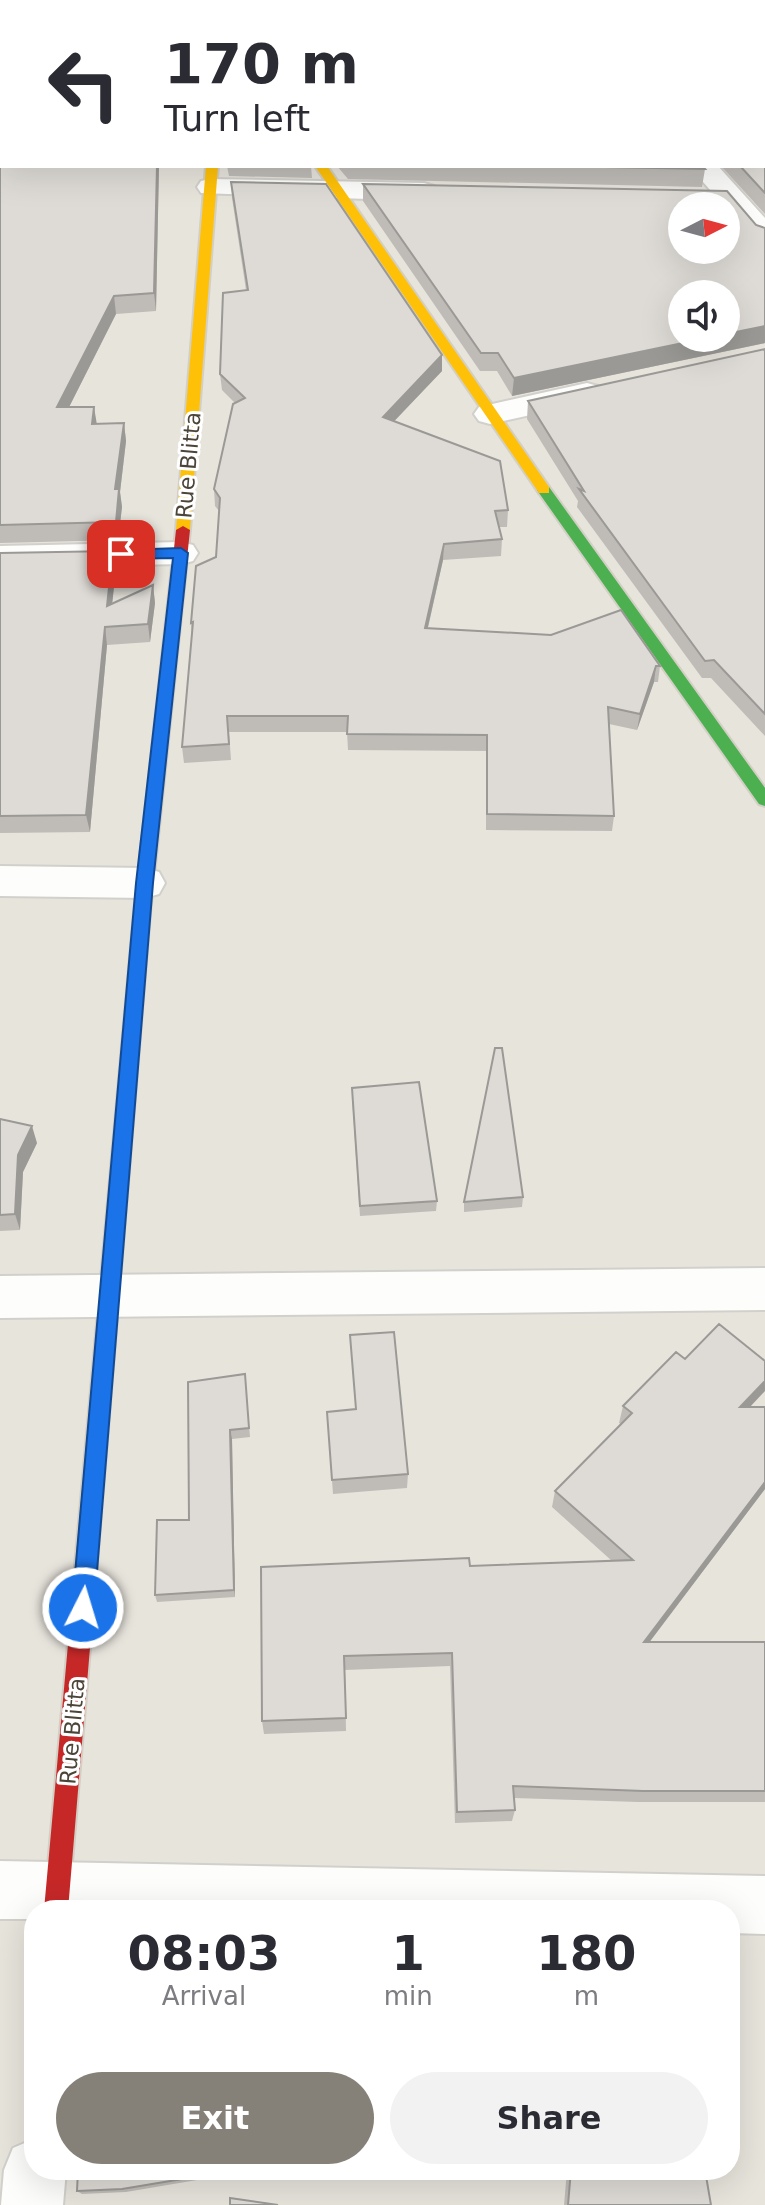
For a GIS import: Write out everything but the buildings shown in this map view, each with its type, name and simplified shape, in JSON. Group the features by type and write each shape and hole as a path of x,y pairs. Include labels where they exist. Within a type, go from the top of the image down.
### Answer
{"street":[{"path":"323,168 490,414 765,800"},
{"path":"705,168 727,192"},
{"path":"211,176 340,190 450,193"},
{"name":"Rue Blitta","path":"57,1900 145,883 181,553 211,176"},
{"path":"740,206 765,235"},
{"path":"490,414 612,387"},
{"path":"0,557 181,553"},
{"path":"0,881 145,883"},
{"path":"0,1297 765,1289"},
{"path":"0,1890 57,1900"},
{"path":"740,1905 765,1905"},
{"path":"32,2205 34,2180"}],"shaded area":[{"path":"0,168 765,168 765,2205 0,2205"}],"traffic: fast":[{"path":"544,490 765,800"},
{"path":"83,1600 142,913"}],"traffic: slow":[{"path":"183,530 212,168"},
{"path":"322,168 544,490"}],"traffic: jam":[{"path":"142,913 183,530"},
{"path":"57,1900 83,1600"}],"route":[{"path":"83,1608 145,883 181,553 121,554"}]}
